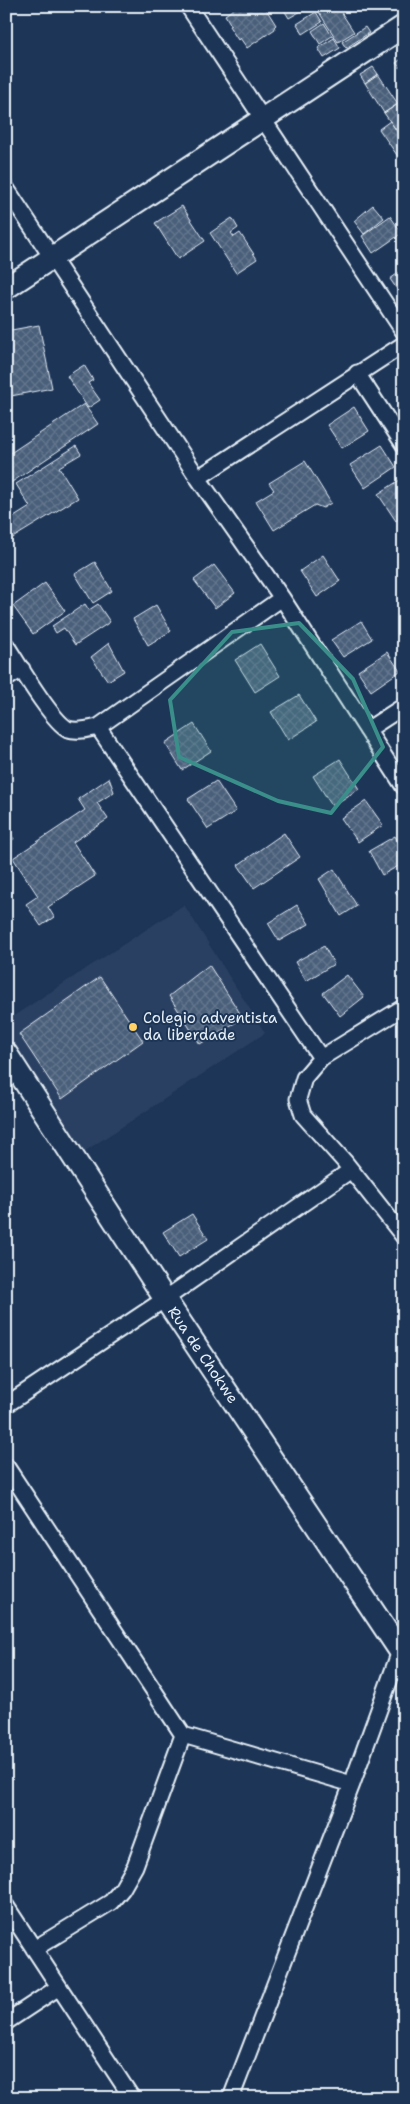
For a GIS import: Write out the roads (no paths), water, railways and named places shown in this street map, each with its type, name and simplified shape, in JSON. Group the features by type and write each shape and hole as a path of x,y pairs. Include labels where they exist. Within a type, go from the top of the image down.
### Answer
{"street":[{"path":"188,6 404,332"},
{"path":"6,288 404,26"},
{"path":"6,188 198,478 282,598 404,787"},
{"path":"198,478 404,344"},
{"path":"357,373 404,445"},
{"path":"6,645 62,726 70,730 98,727 282,598"},
{"path":"6,679 22,669"},
{"path":"367,730 404,706"},
{"path":"98,727 321,1058"},
{"path":"404,1007 321,1058 304,1078 298,1099 303,1115 351,1170 404,1238"},
{"name":"Rua de Chokwe","path":"6,1054 165,1299 403,1649"},
{"path":"6,1405 165,1299 351,1170"},
{"path":"6,1466 183,1735 352,1784"},
{"path":"231,2098 403,1649"},
{"path":"34,1948 111,1902 122,1889 135,1866 183,1735"},
{"path":"6,1906 132,2098"},
{"path":"6,2022 59,1987"}],"place":[{"name":"Colegio adventista da liberdade","path":"133,1027"}]}
